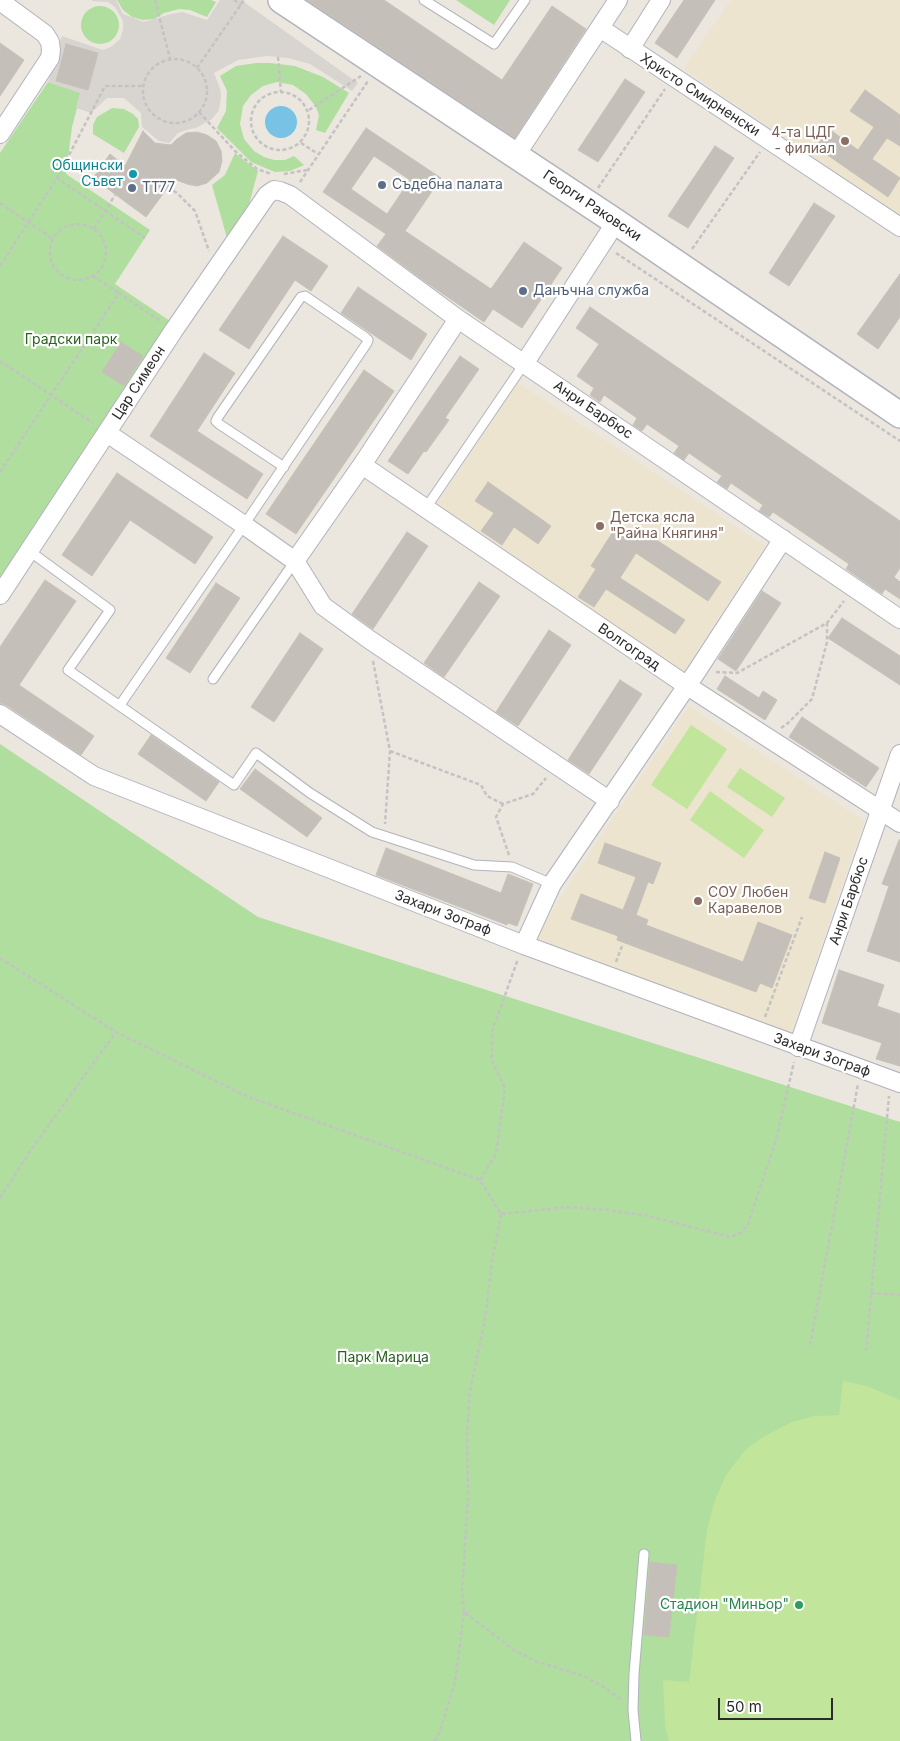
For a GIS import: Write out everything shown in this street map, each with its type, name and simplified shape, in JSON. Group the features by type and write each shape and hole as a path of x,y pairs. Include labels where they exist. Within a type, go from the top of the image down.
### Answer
{"street":[{"name":"Георги Раковски","path":"281,0 588,203 900,415"},
{"path":"516,155 618,0"},
{"path":"630,48 661,0"},
{"path":"0,1 45,34 52,50 50,58 0,134"},
{"name":"Христо Смирненски","path":"600,28 900,227"},
{"name":"Цар Симеон","path":"0,594 174,330 267,195 274,190 290,195"},
{"name":"Анри Барбюс","path":"290,195 458,319 900,620"},
{"path":"524,364 616,222"},
{"path":"294,561 362,465 458,319"},
{"path":"107,433 294,561 323,606 370,640 610,800"},
{"name":"Волгоград","path":"362,465 686,685 900,823"},
{"path":"524,945 552,884 697,671 783,539"},
{"name":"Захари Зограф","path":"0,714 94,776 524,945 895,1081"},
{"name":"Анри Барбюс","path":"798,1047 900,754"}],"lane":[{"path":"424,0 494,44 524,0"},
{"path":"120,705 244,525 284,466 368,340 305,296 301,297 216,421 284,466"},
{"path":"426,508 524,364"},
{"path":"28,550 110,610 68,670 234,785 256,753 310,793 372,832 474,865 512,866 552,884"},
{"path":"213,679 294,561"},
{"path":"636,1741 633,1710 634,1674 644,1554"}],"path":[{"path":"155,0 170,59"},
{"path":"234,0 241,4"},
{"path":"197,68 244,0"},
{"path":"278,57 281,92"},
{"path":"170,59 184,60 197,68 207,84 207,94 199,112 191,119 182,123 161,121 152,115 142,96 145,76 160,62 170,59"},
{"path":"308,111 379,65"},
{"path":"290,195 379,65"},
{"path":"588,203 673,77"},
{"path":"0,266 57,178 105,86 142,86"},
{"path":"281,92 292,94 302,101 308,111 310,122 308,133 301,143 291,149 280,151 268,148 259,142 252,132 250,120 253,109 260,100 270,94 281,92"},
{"path":"199,112 235,151 257,168 274,175"},
{"path":"680,266 768,140"},
{"path":"301,143 318,154"},
{"path":"281,174 307,170"},
{"path":"57,178 145,238"},
{"path":"158,179 178,194 195,211 215,269"},
{"path":"94,229 115,195"},
{"path":"0,203 53,239"},
{"path":"83,224 94,229 101,237 105,247 105,258 101,268 93,276 84,280 73,280 63,276 55,269 50,259 53,239 61,230 71,225 83,224"},
{"path":"602,244 900,441"},
{"path":"93,276 174,330"},
{"path":"0,472 119,293"},
{"path":"0,360 107,433"},
{"path":"697,671 737,673 827,623 854,588"},
{"path":"767,737 788,724 812,698 827,642 827,623"},
{"path":"370,640 379,699 390,751 384,835"},
{"path":"390,751 481,785 487,796 503,804"},
{"path":"512,866 496,817 503,804 533,794 557,765"},
{"path":"759,1032 802,917"},
{"path":"480,1180 496,1154 505,1088 492,1061 492,1031 524,945"},
{"path":"0,958 116,1032 246,1096 480,1180 501,1214 492,1262 486,1319 470,1391 467,1435 468,1497 462,1592 464,1612 455,1682 439,1734 434,1741"},
{"path":"0,1198 30,1151 116,1032"},
{"path":"501,1214 568,1207 608,1210 649,1216 730,1236 741,1233 748,1224 776,1140 798,1047"},
{"path":"810,1346 861,1069"},
{"path":"866,1352 895,1081"},
{"path":"871,1293 900,1295"},
{"path":"464,1612 514,1650 536,1661 584,1676 606,1688 633,1710"}],"shaded area":[{"path":"92,0 116,0 123,14 144,22 182,12 207,20 220,0 241,0 358,83 352,91 310,64 288,58 267,56 238,60 214,73 220,88 221,97 219,110 212,119 196,128 178,133 169,143 159,141 142,127 141,113 124,98 107,98 91,113 76,108 80,93 48,82 62,36 103,50 111,47 120,39 123,21 115,7 108,2"},
{"name":"4-та ЦДГ - филиал","path":"731,0 900,0 900,213 898,215 684,69"},
{"name":"Детска ясла \"Райна Княгиня\"","path":"518,383 765,546 683,672 435,507"},
{"name":"СОУ Любен Каравелов","path":"689,706 864,821 790,1036 539,941 539,933 578,870"}],"green space":[{"path":"117,0 211,0 216,2 207,17 190,10 179,9 164,13 154,19 143,20 132,17 123,10"},
{"path":"456,0 510,0 494,25"},
{"path":"100,6 114,11 119,25 114,39 100,44 86,39 81,25 86,11"},
{"path":"256,63 295,66 323,77 349,93 325,133 316,130 319,115 316,107 306,94 293,85 277,82 263,86 251,95 243,106 240,124 244,139 254,151 264,157 274,160 285,160 294,156 304,165 290,171 275,172 251,162 217,128 226,111 227,91 220,76 236,66"},
{"name":"Градски парк","path":"48,82 81,93 72,127 66,174 150,230 115,284 170,321 0,579 0,153"},
{"path":"112,108 124,109 138,119 139,127 124,153 93,134 93,125 97,117"},
{"path":"235,153 258,171 248,208 227,238 212,185 225,175"},
{"path":"691,725 727,749 687,809 651,785"},
{"name":"Парк Марица","path":"0,744 258,917 900,1122 900,1741 0,1741"},
{"path":"740,768 785,798 772,817 727,787"},
{"path":"710,791 764,830 744,858 690,820"},
{"name":"Стадион \"Миньор\"","path":"843,1381 867,1386 900,1400 900,1741 669,1741 665,1725 663,1680 689,1682 707,1530 715,1500 726,1475 746,1449 763,1437 792,1422 814,1416 839,1415"}],"water":[{"path":"281,106 292,111 297,122 292,133 281,138 270,133 265,122 270,111"}],"building":[{"path":"307,0 384,0 502,80 552,6 586,29 515,138"},
{"path":"684,0 715,0 677,58 655,43"},
{"path":"0,43 24,60 0,96"},
{"path":"66,44 98,53 88,90 56,81"},
{"path":"625,79 645,92 598,162 578,150"},
{"path":"865,90 900,115 900,146 887,138 872,159 900,178 888,197 816,147 829,129 858,150 874,127 850,111"},
{"path":"366,128 441,178 405,231 491,289 524,242 562,268 522,328 493,309 484,322 377,246 386,234 323,192","holes":["374,156 410,180 387,214 351,189"]},
{"name":"Общински Съвет","path":"143,131 155,143 171,145 186,133 197,132 207,135 216,141 221,151 222,161 219,172 207,183 197,186 174,179 146,217 93,178 110,154 125,166"},
{"path":"715,146 734,158 688,228 668,216"},
{"path":"814,203 835,216 789,286 769,273"},
{"path":"283,236 328,266 311,291 295,280 249,349 219,330"},
{"path":"900,274 900,317 878,349 857,334"},
{"path":"358,287 427,334 411,360 341,313"},
{"path":"590,307 900,521 900,568 894,577 900,582 900,599 885,589 882,594 846,569 849,564 773,512 769,517 759,511 763,505 731,483 727,489 717,482 722,476 689,453 684,460 674,453 679,446 647,424 642,431 633,425 637,418 604,395 600,402 590,395 594,388 577,376 599,344 576,328"},
{"path":"121,342 143,356 124,386 102,372"},
{"path":"204,353 235,373 197,431 263,474 247,499 150,436"},
{"path":"460,356 479,369 445,418 449,420 408,474 388,461"},
{"path":"364,370 394,391 296,534 266,514"},
{"path":"117,473 213,537 195,564 130,520 92,576 62,555"},
{"path":"488,482 551,526 538,544 514,527 502,545 481,531 494,513 475,501"},
{"path":"618,524 640,538 644,532 721,582 708,601 636,553 620,578 685,620 675,634 606,589 594,607 578,597 596,569 591,566"},
{"path":"407,532 428,546 373,629 352,614"},
{"path":"45,580 76,601 19,685 94,736 81,755 6,705 0,703 0,647"},
{"path":"479,582 500,596 444,677 424,663"},
{"path":"216,583 240,598 190,673 166,658"},
{"path":"762,591 781,603 736,671 718,659"},
{"path":"842,618 900,656 900,685 828,638"},
{"path":"549,630 571,645 518,726 496,712"},
{"path":"300,633 323,649 274,722 251,707"},
{"path":"725,676 759,698 763,691 777,700 765,720 717,689"},
{"path":"620,680 642,694 589,774 568,760"},
{"path":"802,717 879,768 866,787 789,737"},
{"path":"151,735 219,782 206,801 138,754"},
{"path":"255,769 322,818 307,837 240,789"},
{"path":"899,840 900,962 867,951 889,886 882,884"},
{"path":"605,843 661,863 653,884 648,882 636,915 648,920 646,925 743,962 758,922 792,935 772,988 760,983 756,992 617,940 618,936 571,919 581,894 623,910 636,877 598,863"},
{"path":"386,848 501,893 508,874 533,884 517,926 508,923 507,925 376,875"},
{"path":"825,852 840,858 825,903 809,898"},
{"path":"839,970 884,985 877,1006 900,1014 900,1066 876,1059 882,1043 822,1023"},
{"path":"650,1562 677,1565 669,1637 644,1635"}],"place":[{"name":"4-та ЦДГ - филиал","path":"845,141"},
{"name":"Общински Съвет","path":"133,174"},
{"name":"Съдебна палата","path":"382,185"},
{"name":"TT77","path":"132,188"},
{"name":"Данъчна служба","path":"523,291"},
{"name":"Детска ясла \"Райна Княгиня\"","path":"600,526"},
{"name":"СОУ Любен Каравелов","path":"698,901"},
{"name":"Стадион \"Миньор\"","path":"799,1605"}]}
